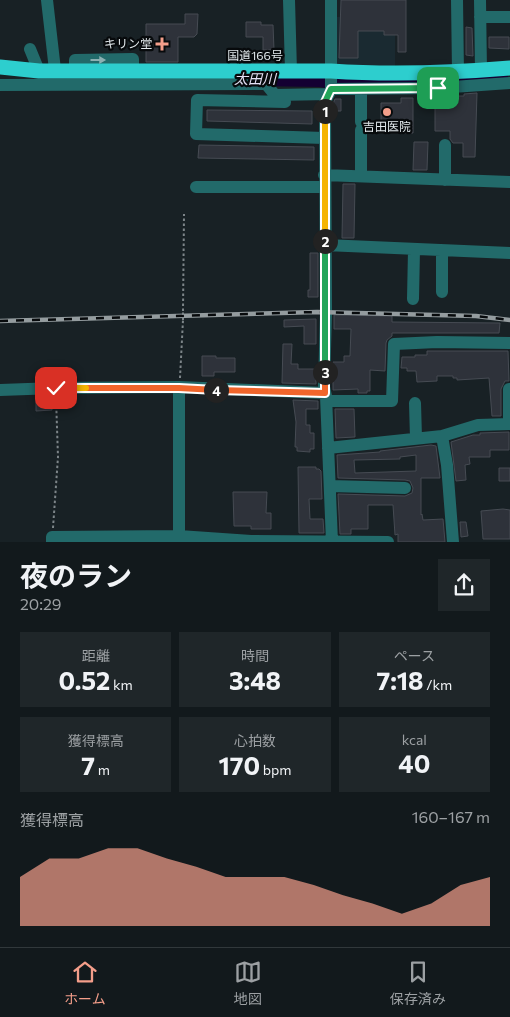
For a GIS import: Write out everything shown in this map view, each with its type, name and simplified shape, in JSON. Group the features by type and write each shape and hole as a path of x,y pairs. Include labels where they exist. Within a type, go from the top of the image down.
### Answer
{"highway":[{"name":"国道166号","path":"0,67 39,71 75,71 133,65 291,71 330,87 376,82 438,81 458,72 510,68"}],"street":[{"path":"47,0 54,70"},
{"path":"289,0 291,71"},
{"path":"331,0 330,87 324,138 324,181 326,397 332,541"},
{"path":"458,0 458,72"},
{"path":"480,0 482,71"},
{"path":"480,17 510,17"},
{"path":"30,49 39,71"},
{"path":"438,81 510,83"},
{"path":"324,138 196,134 197,100 330,87 361,89 376,82"},
{"path":"0,84 266,84 275,95 330,87"},
{"path":"361,89 361,176"},
{"path":"445,180 446,145"},
{"path":"196,187 324,181 361,176 510,182"},
{"path":"325,245 510,254"},
{"path":"413,299 414,250"},
{"path":"442,250 442,292"},
{"path":"0,390 179,388 392,401 394,344 447,342 510,343"},
{"path":"179,388 182,538"},
{"path":"328,448 442,436 478,425 510,424 508,389"},
{"path":"415,403 416,438"},
{"path":"442,436 447,465 453,542"},
{"path":"330,486 405,488"},
{"path":"52,540 182,538 251,541 388,542"}],"path":[{"path":"179,388 183,320 184,214"},
{"path":"52,540 58,456 56,388"}],"shaded area":[{"path":"395,0 395,67 335,68 335,17 359,17"}],"building":[{"path":"341,0 406,0 406,52 398,52 398,35 384,35 384,31 358,31 358,58 339,58"},
{"name":"キリン堂","path":"185,14 198,14 197,34 194,37 178,37 178,62 146,62 146,24 185,24"},
{"path":"246,22 261,22 261,25 273,25 274,50 263,50 263,37 246,37"},
{"path":"466,27 472,28 473,56 466,55"},
{"path":"489,37 509,37 509,49 489,48"},
{"path":"477,93 475,157 463,157 463,143 453,143 450,139 450,131 435,131 435,101 450,101 450,96 464,96 464,94"},
{"path":"401,98 413,98 413,133 399,133 399,120 381,121 381,103 401,103"},
{"path":"335,99 341,99 341,111 333,111"},
{"path":"207,110 312,111 312,124 207,121"},
{"path":"414,142 428,142 427,170 413,170"},
{"path":"199,145 314,147 314,160 198,158"},
{"path":"343,184 355,184 354,238 342,238"},
{"path":"310,253 318,253 318,297 308,297 308,290 310,290"},
{"path":"334,315 392,316 392,322 500,323 499,333 392,333 392,336 386,343 385,371 370,370 370,391 358,393 358,389 333,390 333,362 344,362 344,356 350,356 351,329 334,329"},
{"path":"316,319 316,344 304,344 304,326 284,327 284,320"},
{"path":"283,344 292,344 291,364 298,364 298,369 316,369 316,384 282,383"},
{"path":"427,351 508,351 509,381 505,381 501,389 501,416 492,416 489,378 457,380 453,376 437,376 437,381 417,382 416,371 407,371 407,368 401,368 402,357 427,355"},
{"path":"202,356 235,358 235,372 214,372 214,376 202,376"},
{"path":"36,398 51,398 52,410 36,411"},
{"path":"293,400 318,401 318,409 306,409 306,425 310,425 310,433 314,433 314,449 310,449 310,452 297,451 297,447 295,447 296,422"},
{"path":"335,409 354,409 355,437 336,438"},
{"path":"509,432 509,450 490,450 490,457 469,457 470,464 465,465 466,480 456,481 451,442 473,435 480,435 480,433"},
{"path":"436,446 440,478 421,478 421,515 423,520 443,519 445,542 398,542 398,534 395,535 393,505 368,505 368,529 351,529 351,534 340,534 338,494 405,496 412,493 413,488 410,481 338,478 337,455","holes":["416,455 416,471 355,473 354,460 400,459 400,457"]},
{"path":"298,467 316,467 316,469 321,471 322,499 309,499 310,519 323,519 324,533 299,533"},
{"path":"499,468 510,468 510,481 499,481"},
{"path":"233,492 267,492 266,513 271,513 271,529 251,529 251,526 234,526"},
{"path":"510,510 510,539 483,539 481,511"},
{"path":"460,522 466,522 468,536 461,537"}],"waterway":[{"name":"太田川","path":"247,78 321,79 345,83 447,81 500,76"}],"railway":[{"path":"0,321 317,312 476,316 510,320"}],"place":[{"name":"キリン堂","path":"162,44"},
{"name":"吉田医院","path":"387,112"}],"route":[{"path":"56,388 179,388 325,393 325,102 331,89 438,88"}]}
